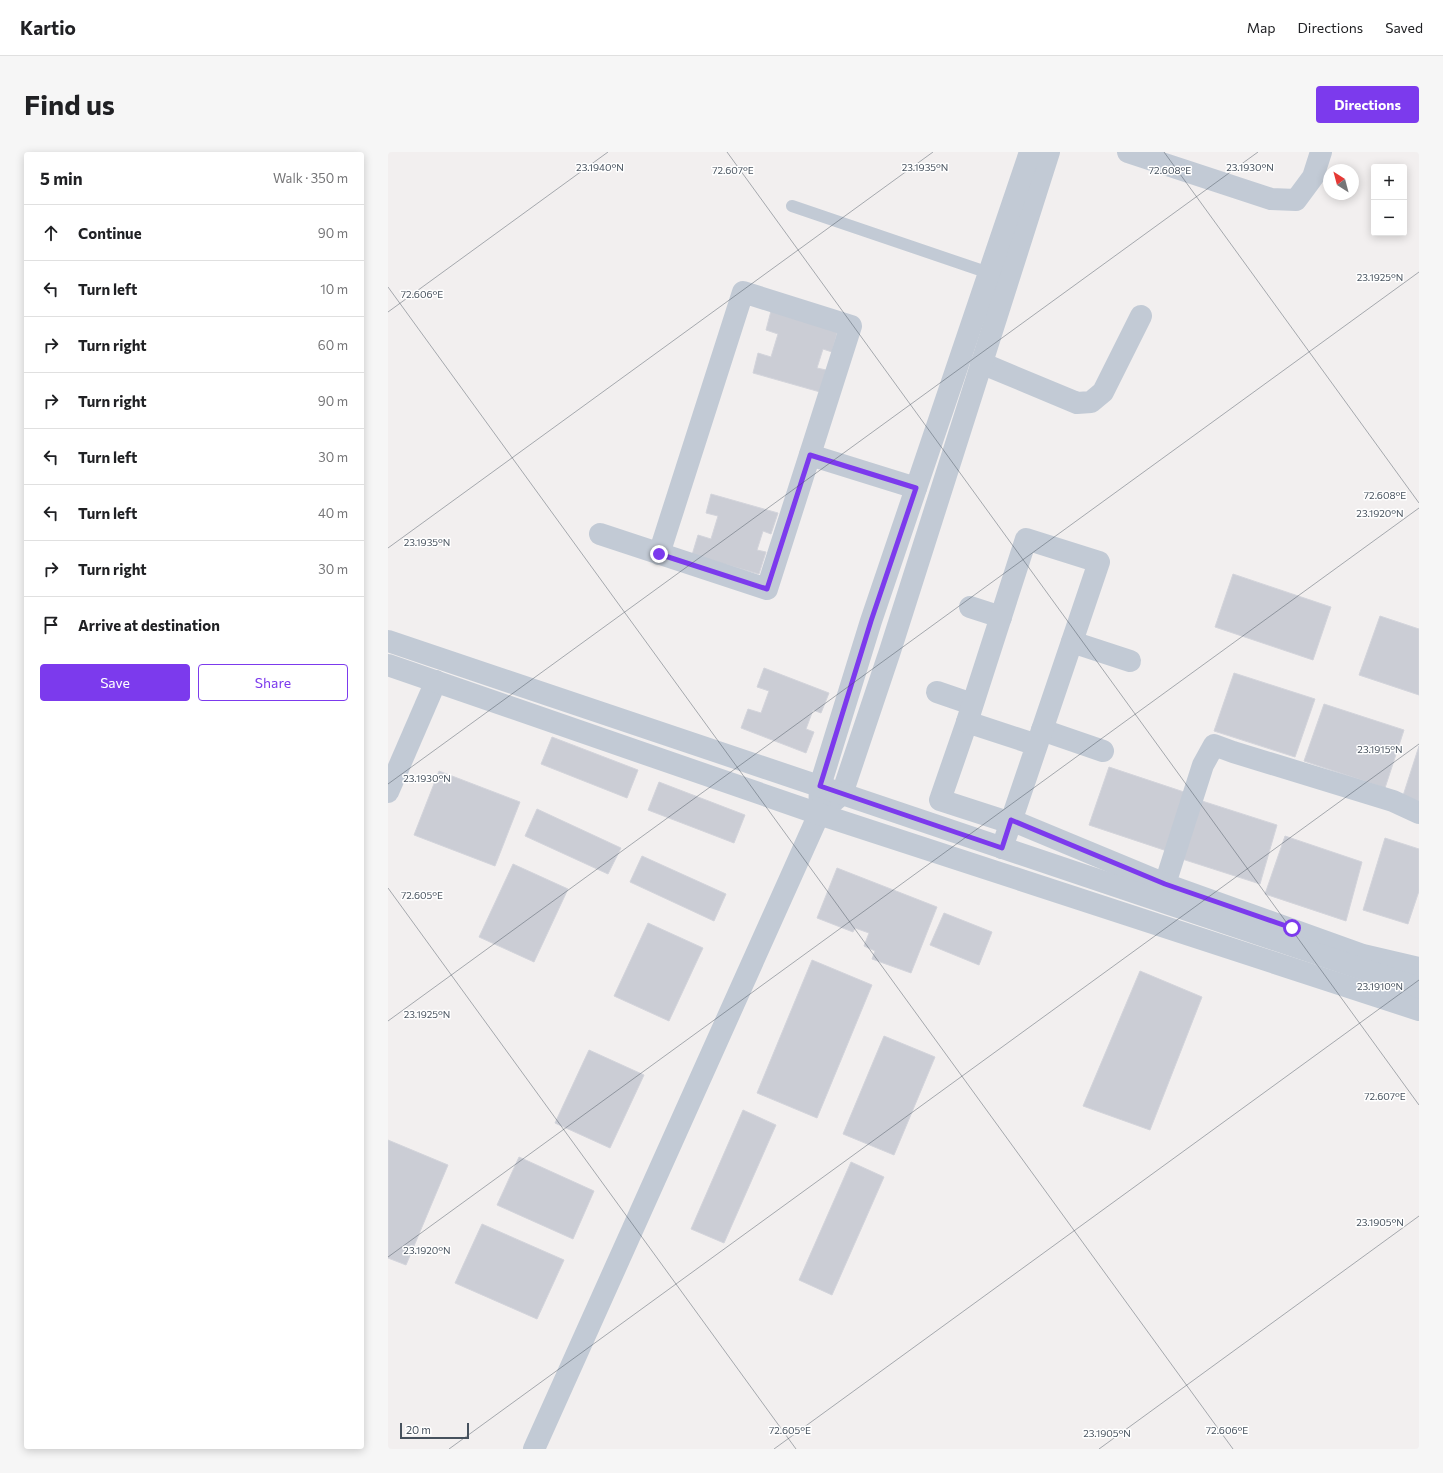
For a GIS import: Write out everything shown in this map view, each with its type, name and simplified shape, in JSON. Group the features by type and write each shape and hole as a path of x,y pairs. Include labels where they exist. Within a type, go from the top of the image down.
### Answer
{"street":[{"path":"534,1449 819,814 820,786 871,621 1030,152"},
{"path":"819,814 842,794 890,651 1049,152"},
{"path":"1128,152 1271,199 1296,200 1313,177 1321,152"},
{"path":"600,534 659,554 767,589 851,326 743,292 659,554"},
{"path":"981,363 1078,403 1091,402 1103,392 1141,316"},
{"path":"810,455 916,488"},
{"path":"1002,848 1011,822 1039,737 1099,562 1026,539 940,800 1011,822 1165,884 1364,955 1419,968"},
{"path":"970,606 1001,617"},
{"path":"388,641 1419,988"},
{"path":"1072,642 1130,661"},
{"path":"388,665 819,814 1419,1010"},
{"path":"388,792 436,681"},
{"path":"937,692 969,713 1039,737 1103,751"},
{"path":"1165,884 1203,765 1214,745 1393,801 1419,813"}],"lane":[{"path":"792,206 989,273"}],"building":[{"path":"771,311 838,330 832,352 823,349 817,368 826,370 820,392 753,373 758,353 771,357 778,334 766,330"},
{"path":"711,494 778,513 771,534 763,531 757,550 766,552 759,574 692,555 698,535 711,539 718,516 706,513"},
{"path":"1233,574 1331,607 1313,660 1215,627"},
{"path":"1380,616 1419,629 1419,695 1359,675"},
{"path":"764,668 829,693 821,713 813,710 806,729 814,732 806,753 741,728 748,709 761,713 769,691 757,687"},
{"path":"1234,673 1315,699 1295,757 1214,731"},
{"path":"1324,704 1404,730 1385,788 1304,761"},
{"path":"552,737 638,770 627,798 541,764"},
{"path":"1419,746 1419,808 1401,802"},
{"path":"1109,767 1187,793 1170,852 1089,825"},
{"path":"439,771 520,802 495,866 414,835"},
{"path":"659,782 745,815 734,843 648,810"},
{"path":"1199,800 1277,825 1260,884 1179,858"},
{"path":"537,809 621,848 608,874 525,836"},
{"path":"1285,836 1362,862 1346,921 1265,894"},
{"path":"1385,838 1419,849 1419,891 1408,924 1363,910"},
{"path":"642,856 726,894 714,921 630,882"},
{"path":"513,864 568,889 534,962 479,937"},
{"path":"837,868 937,907 911,973 872,959 875,951 864,946 869,933 855,928 853,932 817,918"},
{"path":"944,913 992,932 979,965 930,945"},
{"path":"648,923 703,948 669,1021 614,996"},
{"path":"812,960 872,985 817,1118 757,1093"},
{"path":"1140,971 1202,997 1150,1130 1083,1106"},
{"path":"884,1036 935,1057 894,1155 843,1134"},
{"path":"589,1050 644,1075 610,1148 555,1123"},
{"path":"743,1110 776,1125 724,1243 691,1229"},
{"path":"388,1140 448,1165 406,1265 388,1258"},
{"path":"519,1157 594,1191 573,1239 497,1205"},
{"path":"851,1162 884,1177 832,1295 799,1280"},
{"path":"482,1224 564,1260 537,1319 455,1283"}],"route":[{"path":"659,554 767,589 810,455 916,488 871,621 820,786 1002,848 1011,820 1165,884 1292,928"}]}
